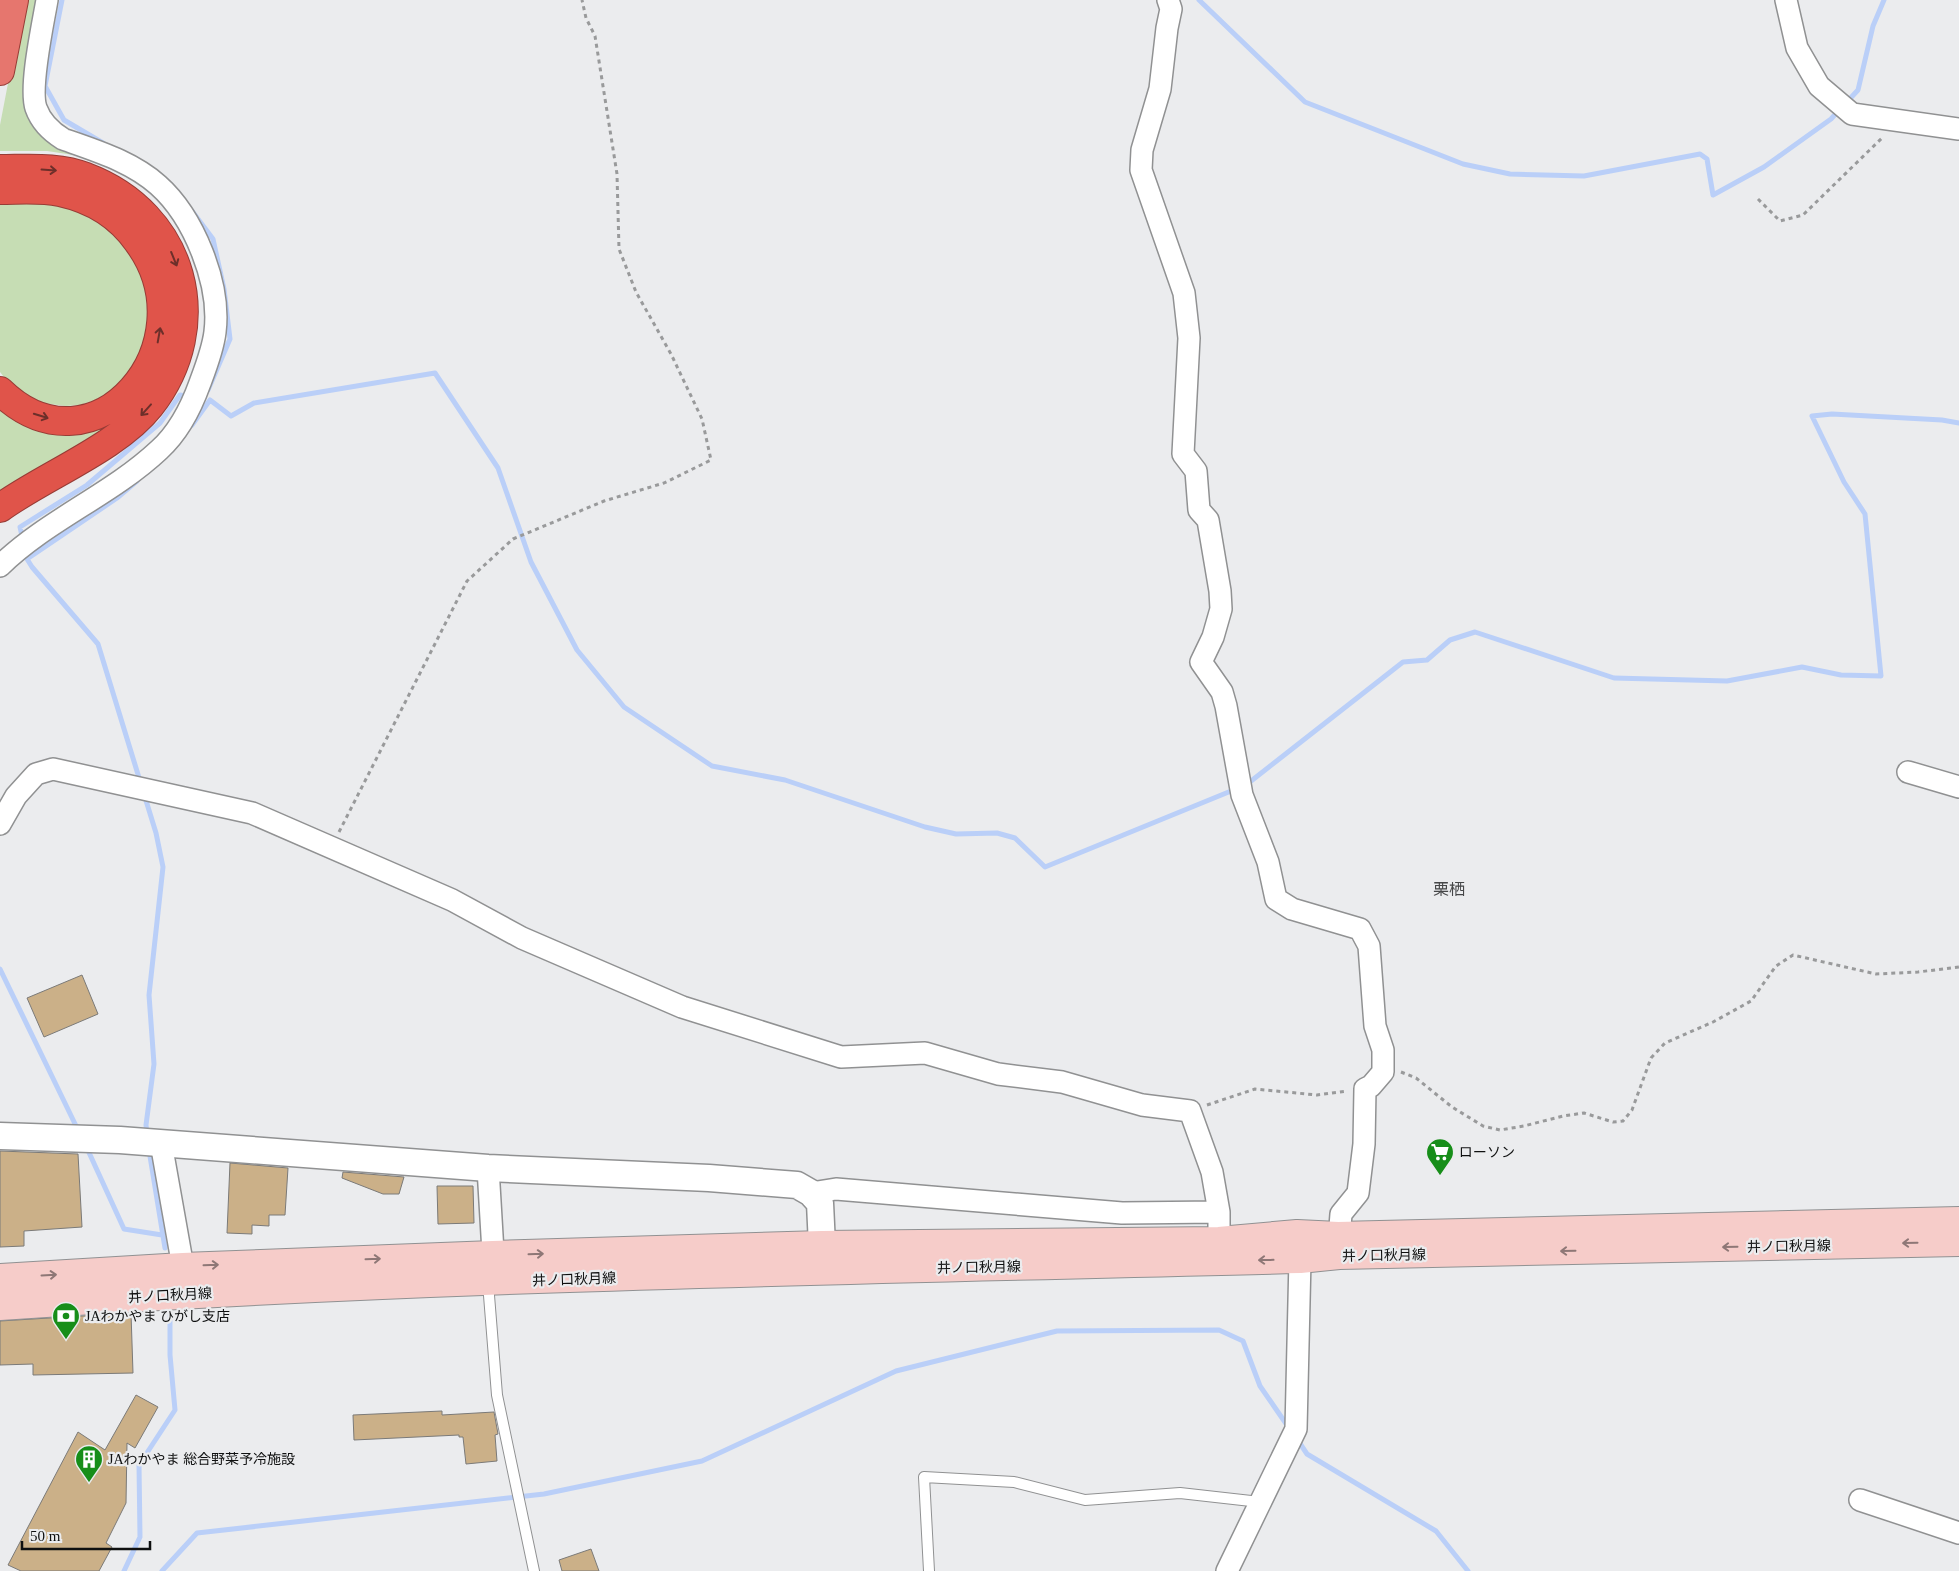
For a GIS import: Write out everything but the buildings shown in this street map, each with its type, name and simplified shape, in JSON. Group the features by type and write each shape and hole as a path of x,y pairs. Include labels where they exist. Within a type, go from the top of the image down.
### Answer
{"highway":[{"path":"0,71 14,0"},
{"path":"0,169 48,169 84,176 113,189 138,207 159,232 174,257 182,283 185,316 180,348 174,364 159,394 149,408 127,428 95,450 0,508"},
{"path":"0,190 40,190 63,193 82,199 110,213 134,236 151,262 158,281 162,311 159,339 144,374 130,392 105,411 78,419 47,418 24,409 0,391"}],"main road":[{"name":"井ノ口秋月線","path":"0,1278 183,1266 493,1255 823,1258 1299,1247 1959,1221"},
{"name":"井ノ口秋月線","path":"0,1306 184,1294 491,1282 823,1258 1219,1241 1299,1247"},
{"name":"井ノ口秋月線","path":"1338,1246 1959,1242"}],"street":[{"path":"0,566 24,546 123,478 159,450 178,428 194,400 215,330 213,297 208,268 190,224 176,205 158,185 134,167 56,135 47,127 37,112 34,97 35,72 47,0"},
{"path":"1168,0 1171,8 1160,89 1142,150 1141,170 1184,293 1189,338 1187,401 1182,446 1183,454 1196,471 1199,510 1208,520 1220,591 1220,608 1213,637 1201,662 1222,692 1242,795 1268,862 1276,899 1292,909 1360,929 1369,946 1375,1026 1383,1050 1383,1072 1371,1086 1365,1089 1364,1144 1358,1193 1341,1214 1338,1246"},
{"path":"1786,0 1796,48 1819,86 1852,114 1959,129"},
{"path":"0,824 16,796 36,774 52,769 252,813 452,900 522,938 682,1007 841,1057 926,1053 998,1074 1062,1082 1142,1105 1190,1110 1212,1172 1219,1212 1219,1241"},
{"path":"1908,772 1959,787"},
{"path":"0,1136 161,1143 488,1168 710,1178 797,1185 811,1193 820,1204 823,1258"},
{"path":"161,1143 183,1266 184,1294"},
{"path":"488,1168 493,1255 491,1282"},
{"path":"811,1193 836,1189 1122,1213 1219,1212"},
{"path":"1227,1571 1296,1429 1299,1247"},
{"path":"1860,1500 1959,1533"}],"lane":[{"path":"491,1282 497,1395 517,1482 534,1571"},
{"path":"929,1571 924,1477 1014,1482 1084,1500 1180,1493 1260,1502"}],"path":[{"path":"332,847 467,581 513,540 604,501 664,483 711,460 702,419 672,354 636,292 619,249 617,174 595,36 586,18 582,0"},
{"path":"1758,199 1780,221 1803,216 1900,121"},
{"path":"1383,1072 1400,1072 1416,1078 1452,1107 1483,1126 1500,1130 1584,1113 1613,1122 1622,1121 1632,1110 1651,1058 1666,1043 1713,1022 1751,1001 1776,966 1793,955 1876,974 1959,968"},
{"path":"1190,1110 1255,1089 1317,1095 1365,1089"}],"green space":[{"path":"24,0 42,0 28,92 87,157 47,151 0,151 0,125"},
{"path":"0,198 76,207 127,241 152,304 143,356 111,393 80,405 66,406 42,403 12,387 0,372"},
{"path":"0,402 119,420 0,495"}],"waterway":[{"path":"62,0 45,86 64,120 103,143"},
{"path":"1199,0 1305,102 1463,164 1510,174 1584,176 1700,154 1707,159 1713,195 1764,167 1831,119 1840,109"},
{"path":"1846,103 1858,90 1873,26 1884,0"},
{"path":"192,211 213,239 224,289 230,339 208,390"},
{"path":"192,425 210,400 231,416 254,403 435,373 498,468 531,562 577,650 624,707 712,766 785,780 925,827 956,834 997,833 1015,838 1045,867 1236,789"},
{"path":"20,537 22,536 20,527 87,485 160,423 180,395 190,397"},
{"path":"1246,785 1403,662 1427,660 1450,640 1475,632 1614,678 1727,681 1802,667 1841,675 1881,676 1865,514 1844,482 1812,416 1832,414 1942,420 1959,423"},
{"path":"137,481 117,498 27,559 98,644 140,781"},
{"path":"144,794 156,833 163,867 149,995 154,1064 146,1125 147,1134"},
{"path":"0,969 78,1130"},
{"path":"86,1146 124,1229 162,1235"},
{"path":"149,1150 165,1248"},
{"path":"124,1571 140,1537 139,1465 175,1410 170,1355 170,1313"},
{"path":"162,1571 197,1533 544,1494 702,1461 896,1371 1057,1331 1219,1330 1243,1341 1260,1386 1289,1428"},
{"path":"1297,1439 1307,1454 1436,1531 1468,1571"}],"place":[{"name":"ローソン","path":"1440,1176"},
{"name":"JAわかやま ひがし支店","path":"66,1340"},
{"name":"JAわかやま 総合野菜予冷施設","path":"89,1483"}],"district":[{"name":"栗栖","path":"1449,889"}]}
